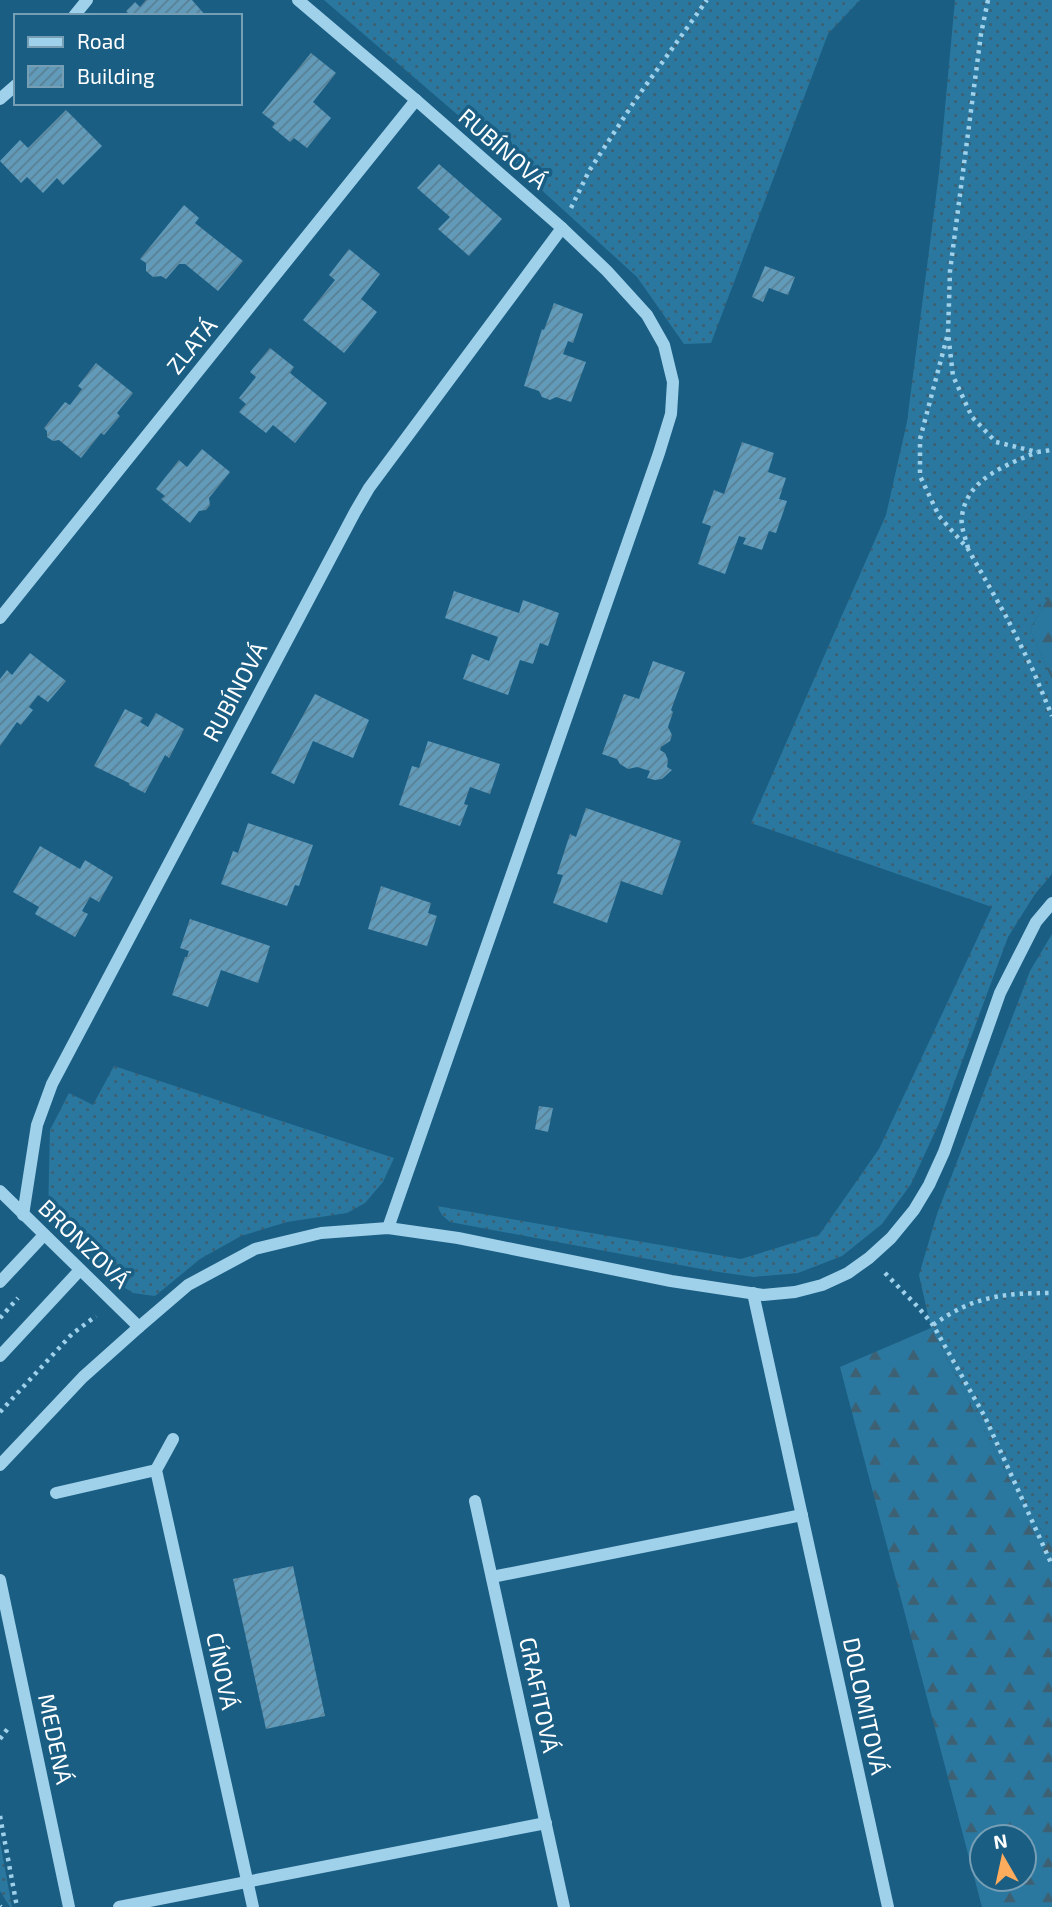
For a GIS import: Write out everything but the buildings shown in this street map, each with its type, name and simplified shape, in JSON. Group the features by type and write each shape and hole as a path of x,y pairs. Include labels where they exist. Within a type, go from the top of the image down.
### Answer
{"street":[{"path":"76,14 87,0"},
{"name":"RUBÍNOVÁ","path":"298,0 562,228 607,271 647,315 664,345 673,382 671,414 650,479 388,1228"},
{"path":"0,99 14,87"},
{"name":"ZLATÁ","path":"0,618 416,100"},
{"name":"RUBÍNOVÁ","path":"23,1215 37,1125 52,1084 355,512 369,488 562,228"},
{"path":"0,1465 83,1377 139,1327 188,1286 254,1248 321,1233 388,1228 458,1238 671,1281 763,1295 795,1292 822,1285 848,1273 891,1238 914,1210 929,1185 944,1152 1000,993 1035,922 1052,903"},
{"name":"BRONZOVÁ","path":"0,1191 139,1327"},
{"path":"0,1282 44,1235"},
{"path":"0,1356 80,1270"},
{"name":"DOLOMITOVÁ","path":"753,1293 888,1907"},
{"path":"56,1493 156,1470 173,1439"},
{"name":"CÍNOVÁ","path":"156,1470 253,1907"},
{"name":"GRAFITOVÁ","path":"475,1501 564,1907"},
{"path":"492,1577 802,1515"},
{"name":"MEDENÁ","path":"0,1580 69,1907"},
{"path":"119,1907 546,1823"}],"path":[{"path":"562,228 589,171 636,99 707,0"},
{"path":"988,0 981,34 950,271 948,333 953,376 972,417 996,442 1037,452"},
{"path":"948,333 920,439 920,476 939,516 968,549 1032,668 1052,716"},
{"path":"968,549 961,518 969,495 993,471 1037,452 1052,450"},
{"path":"869,1258 933,1325 985,1417 1052,1565"},
{"path":"933,1325 953,1311 985,1298 1052,1293"},
{"path":"0,1412 72,1334 113,1302"},
{"path":"0,1739 9,1727"},
{"path":"0,1816 17,1907"}],"green space":[{"path":"324,0 860,0 828,34 711,343 684,344 637,277 480,134"},
{"path":"955,0 1052,0 1052,592 1030,629 1052,679 1052,874 1035,894 1008,937 940,1121 911,1184 882,1224 842,1256 798,1273 754,1277 450,1222 437,1206 741,1259 819,1235 879,1149 992,907 751,823 886,515 907,422 939,173"},
{"path":"1052,592 1052,679 1030,629"},
{"path":"1052,934 1052,1548 1008,1477 931,1328 919,1275 937,1214 1030,971"},
{"path":"114,1066 394,1158 383,1182 365,1203 347,1213 287,1222 241,1236 200,1259 155,1296 133,1293 114,1281 52,1223 48,1216 50,1130 69,1093 93,1105"},
{"path":"931,1328 1008,1477 1052,1548 1052,1907 982,1907 978,1893 1038,1893 1038,1823 968,1823 968,1854 840,1367"},
{"path":"0,1842 12,1907 0,1891"}]}
